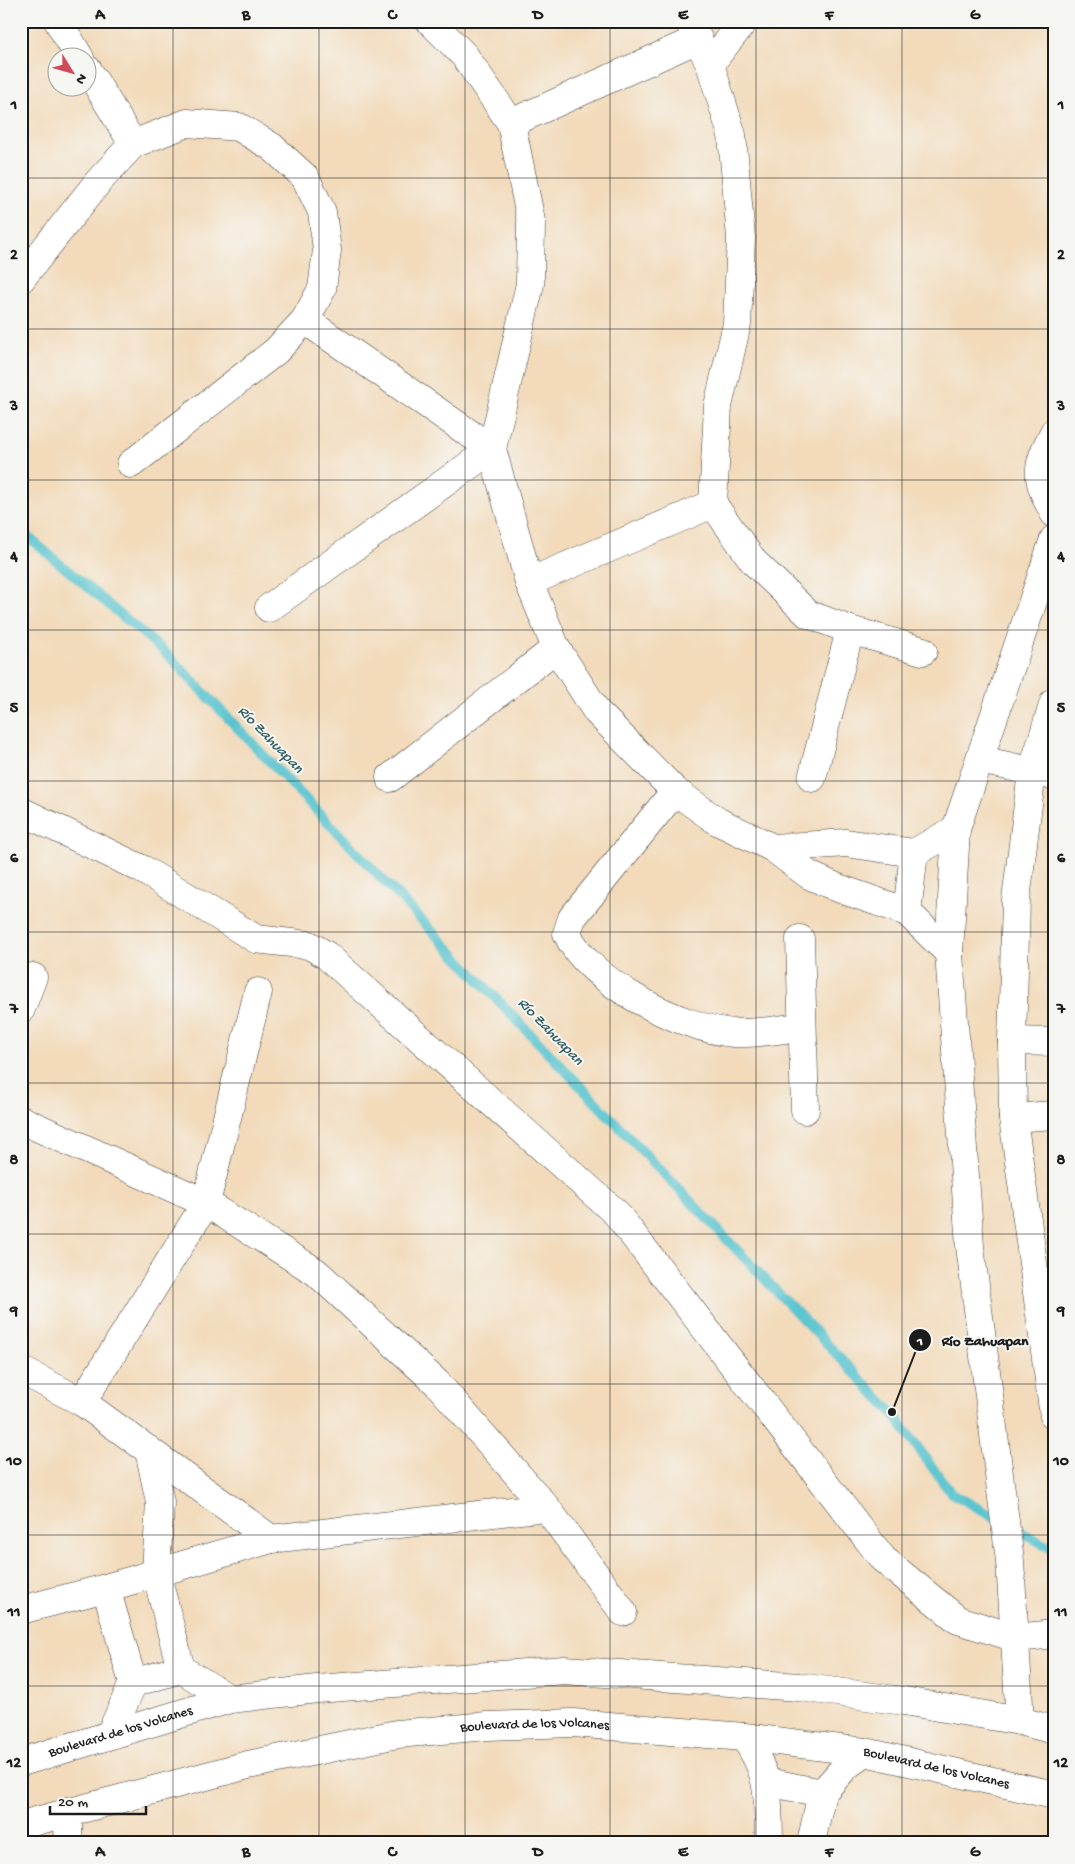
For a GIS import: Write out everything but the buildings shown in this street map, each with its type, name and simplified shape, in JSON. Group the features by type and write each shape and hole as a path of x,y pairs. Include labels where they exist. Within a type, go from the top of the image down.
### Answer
{"street":[{"path":"58,21 74,48"},
{"path":"430,21 464,55 511,123 531,221 530,284 492,449 529,582 556,648 597,712 675,791 717,821 773,848 808,875 838,888 907,912 949,953"},
{"path":"710,64 744,21"},
{"path":"511,123 693,30 710,64 732,135 741,238 737,324 718,406 713,504 754,562 808,614 850,630 923,652"},
{"path":"98,86 133,144"},
{"path":"21,279 98,182 133,144 187,123 240,127 272,147 305,178 322,212 327,250 322,289 305,320 276,352 131,464"},
{"path":"305,320 492,449"},
{"path":"1054,432 1046,447 1038,474 1040,488 1054,513"},
{"path":"269,608 492,449"},
{"path":"529,582 713,504"},
{"path":"1020,1721 1010,1560 970,1246 949,953 956,829 1054,539"},
{"path":"812,778 850,630"},
{"path":"390,778 556,648"},
{"path":"1054,702 1043,774 1016,900 1012,1041 1013,1118 1054,1416"},
{"path":"980,760 1043,774"},
{"path":"675,791 572,918 566,933 573,948 605,978 637,1000 703,1026 734,1033 802,1027"},
{"path":"21,811 142,869 256,939 309,945 326,955 616,1212 883,1559 958,1620 1016,1638 1054,1634"},
{"path":"773,848 846,843 914,853 956,829"},
{"path":"907,912 914,853"},
{"path":"800,939 805,1110"},
{"path":"21,1010 33,977"},
{"path":"82,1402 206,1203 258,992"},
{"path":"1012,1041 1054,1042"},
{"path":"1013,1118 1054,1115"},
{"path":"21,1120 206,1203 316,1272 437,1383 546,1507 623,1612"},
{"path":"21,1370 82,1402 271,1539"},
{"path":"149,1450 160,1502 156,1572 181,1669 230,1699"},
{"path":"21,1610 106,1588 271,1539 546,1507"},
{"path":"106,1588 133,1683 110,1735"},
{"path":"133,1683 181,1669"},
{"name":"Boulevard de los Volcanes","path":"21,1762 230,1699 327,1688 564,1670 799,1687 904,1701 1020,1721 1054,1730"},
{"name":"Boulevard de los Volcanes","path":"21,1825 248,1765 397,1734 487,1726 573,1723 744,1737 865,1752 1054,1794"},
{"path":"744,1737 754,1751 767,1782 768,1843"},
{"path":"811,1843 822,1793 846,1766 865,1752"},
{"path":"767,1782 822,1793"},
{"path":"67,1812 69,1843"}],"waterway":[{"name":"Río Zahuapan","path":"21,531 165,652 892,1412 951,1493 1054,1550"}],"place":[{"name":"Río Zahuapan","path":"892,1412"}]}
